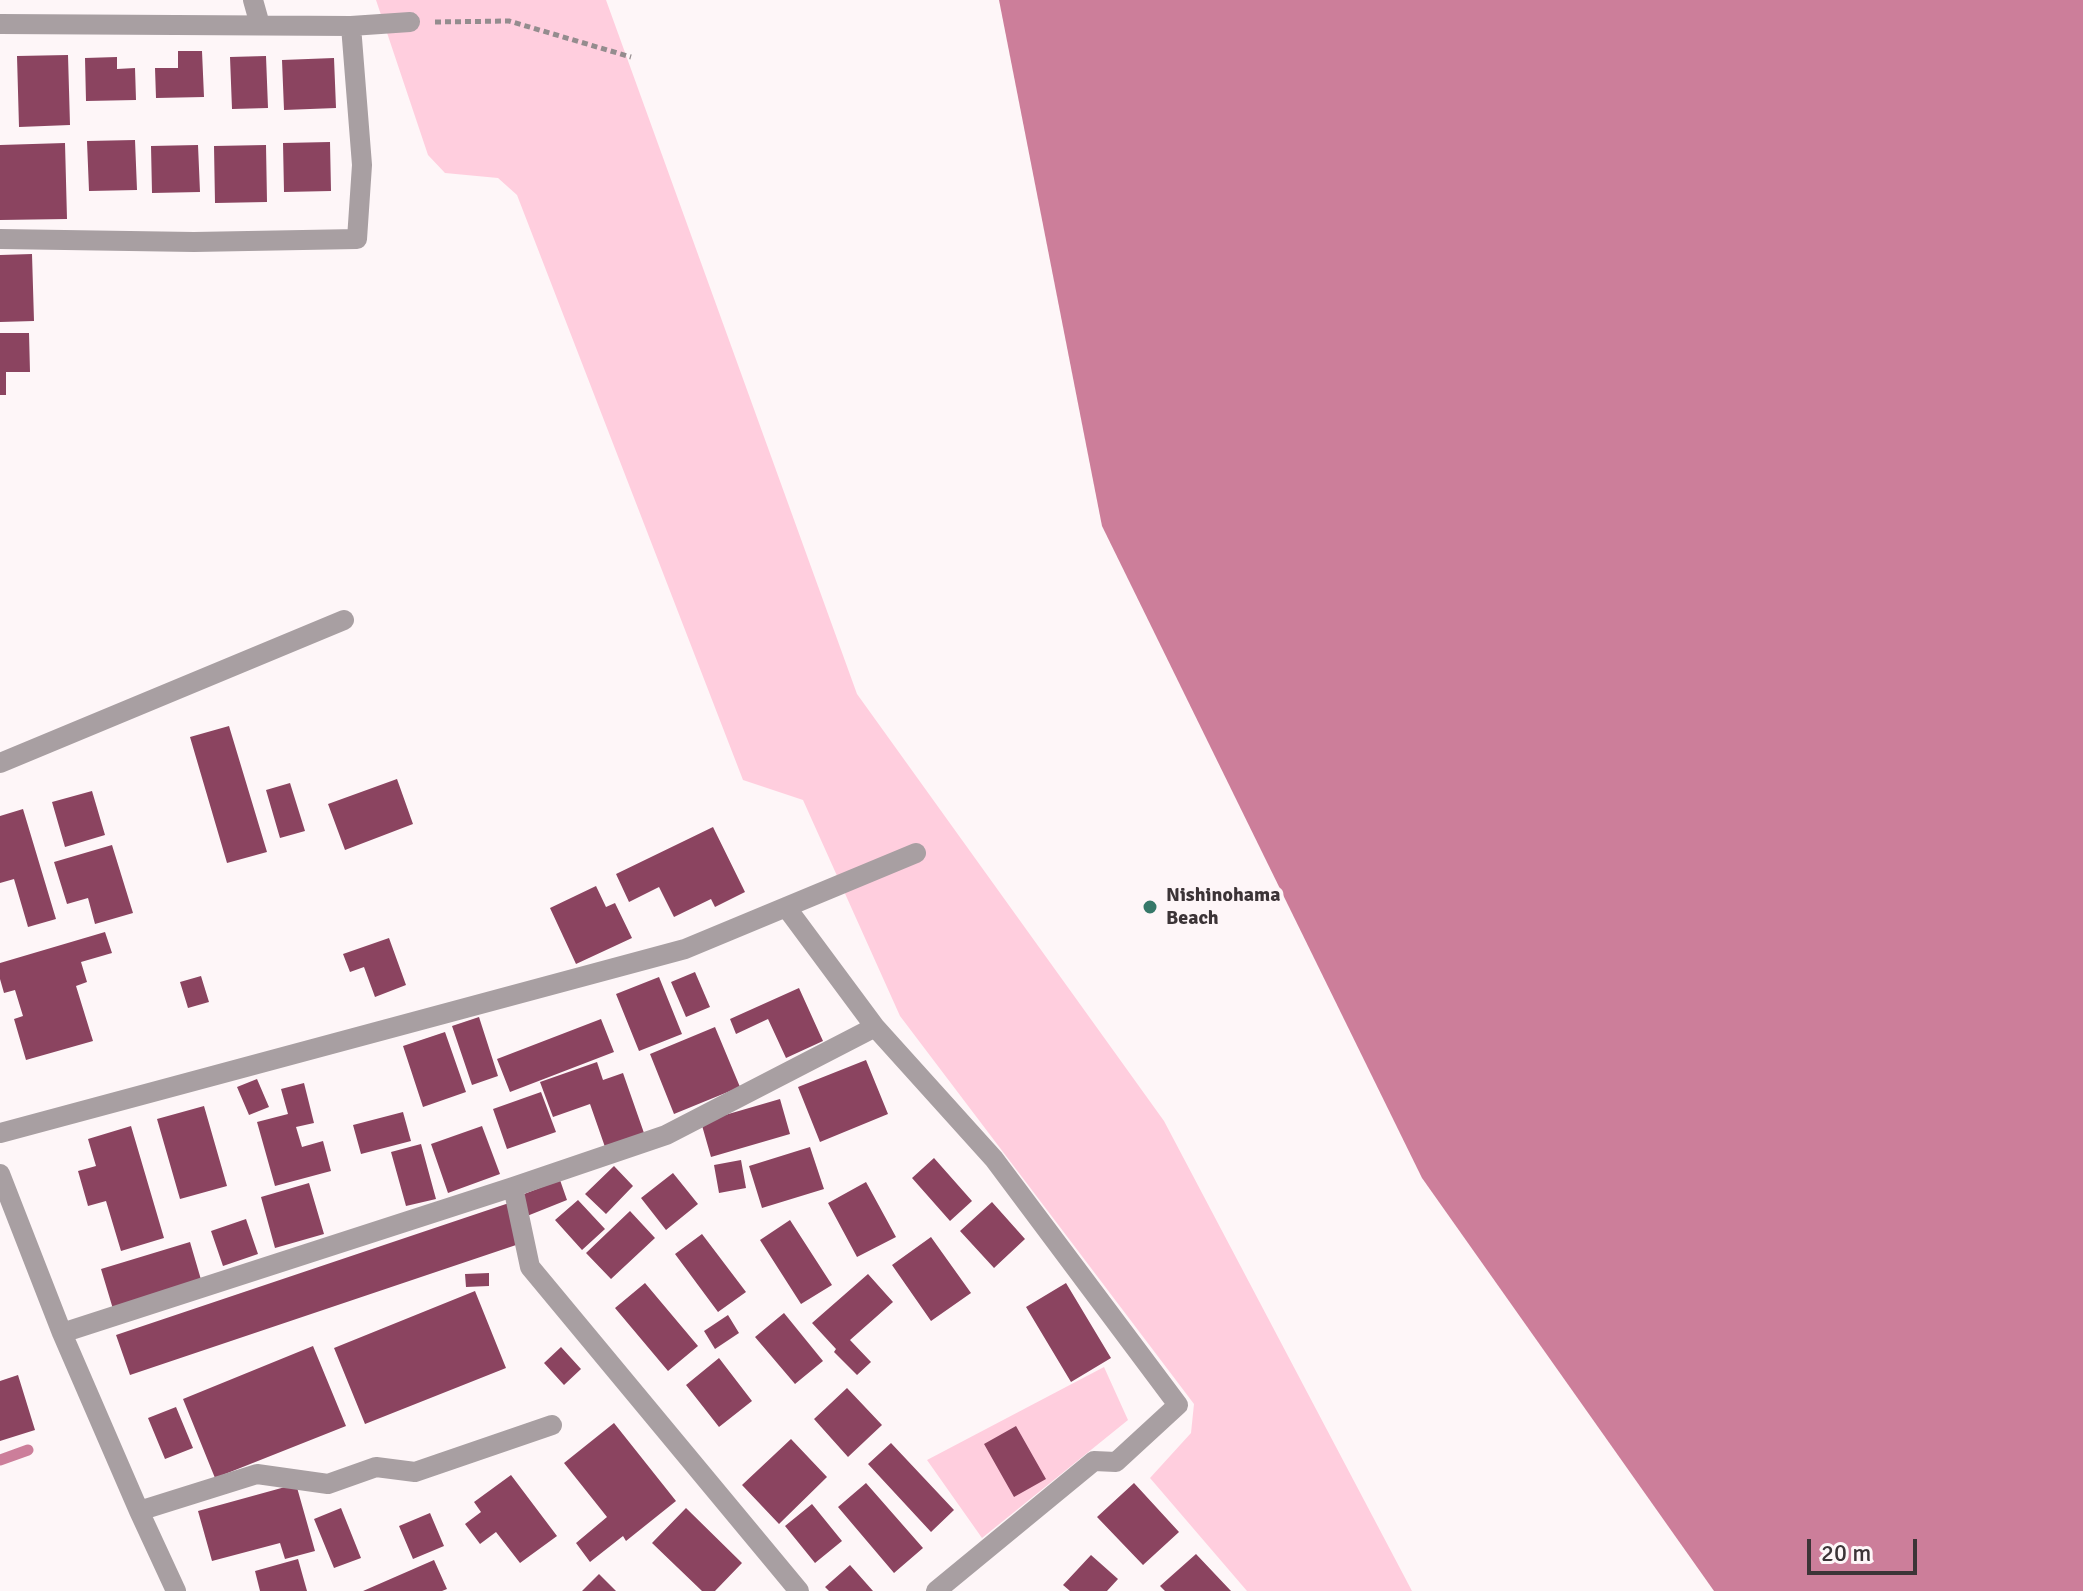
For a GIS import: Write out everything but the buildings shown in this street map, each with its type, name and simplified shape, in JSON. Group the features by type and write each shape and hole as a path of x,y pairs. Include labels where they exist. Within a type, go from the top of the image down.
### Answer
{"street":[{"path":"253,0 260,25"},
{"path":"0,24 351,26 410,22"},
{"path":"0,239 194,242 357,239 362,165 351,26"},
{"path":"0,763 344,620"},
{"path":"0,1133 685,949 916,853"},
{"path":"786,907 875,1027 994,1159 1178,1405 1116,1462 1094,1461 936,1591"},
{"path":"62,1333 666,1135 875,1027"},
{"path":"0,1174 62,1333 176,1591"},
{"path":"513,1187 530,1267 799,1591"},
{"path":"139,1511 257,1474 328,1484 376,1467 415,1472 552,1425"}],"path":[{"path":"410,22 509,21 631,57"}],"shaded area":[{"path":"376,0 606,0 857,694 1164,1121 1412,1591 1247,1591 1150,1478 1191,1433 1194,1404 900,1016 803,800 743,780 517,195 498,178 445,173 428,155"},
{"path":"999,0 2083,0 2083,1591 1714,1591 1422,1178 1102,526"},
{"path":"1104,1367 1128,1420 982,1538 927,1460"}],"waterway":[{"path":"0,1460 28,1450"}],"place":[{"name":"Nishinohama Beach","path":"1150,907"}]}
